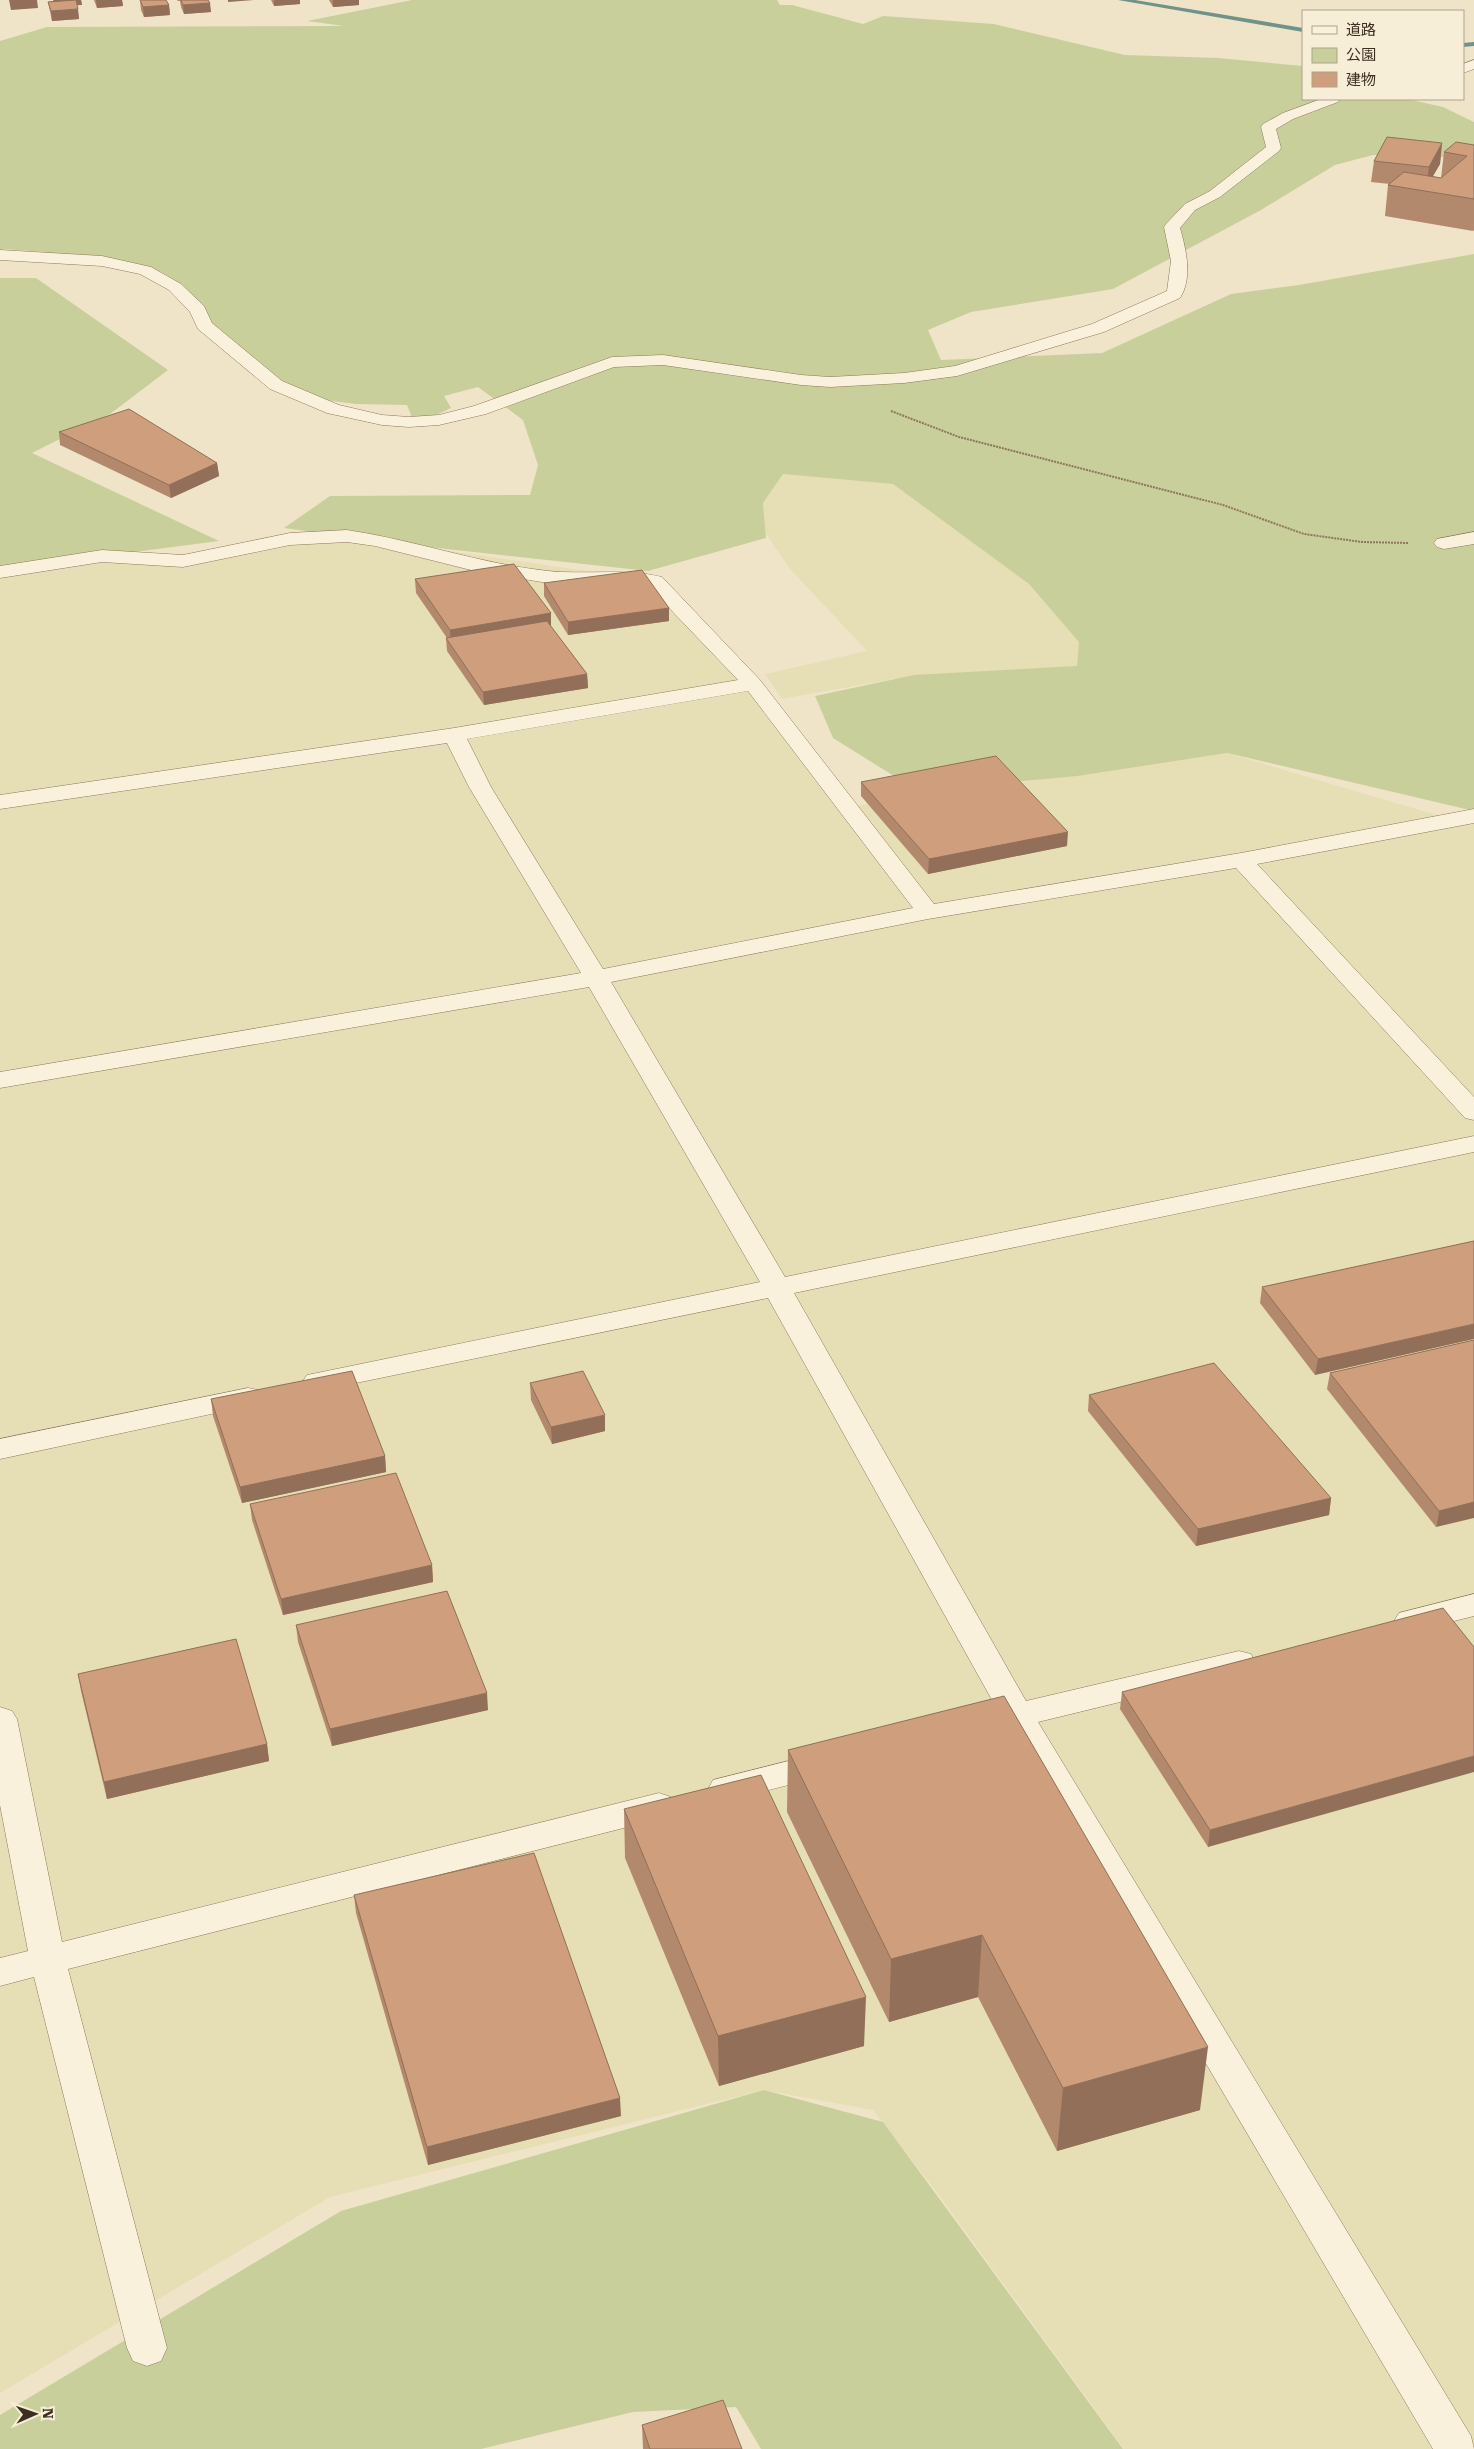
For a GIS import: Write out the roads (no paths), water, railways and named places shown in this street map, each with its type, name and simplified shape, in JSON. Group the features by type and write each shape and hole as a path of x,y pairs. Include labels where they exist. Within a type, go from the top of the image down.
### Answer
{"street":[{"path":"0,255 102,261 145,270 175,288 198,310 204,326 276,385 333,409 382,420 439,420 480,410 612,362 663,360 801,380 853,381 925,376 994,362 1098,328 1143,306 1174,294 1179,281 1175,236 1172,228 1190,207 1215,194 1274,148 1268,126 1288,116 1330,100"},
{"path":"0,572 61,564 102,556 183,561 290,539 347,536 375,540 475,565 548,577 655,581 753,684 928,912"},
{"path":"1444,543 1474,538"},
{"path":"0,802 454,735 753,684"},
{"path":"454,735 480,787 596,978 776,1286 1017,1715 1456,2449"},
{"path":"0,1080 596,978 928,912 1241,860 1474,816"},
{"path":"1241,860 1474,1112"},
{"path":"0,1449 776,1286 1474,1144"},
{"path":"1377,1629 1474,1605"},
{"path":"969,1728 1270,1654"},
{"path":"0,1719 48,1960 147,2348"},
{"path":"0,1972 852,1757"}],"waterway":[{"path":"1122,0 1302,30"},
{"path":"1464,45 1474,44"}]}
